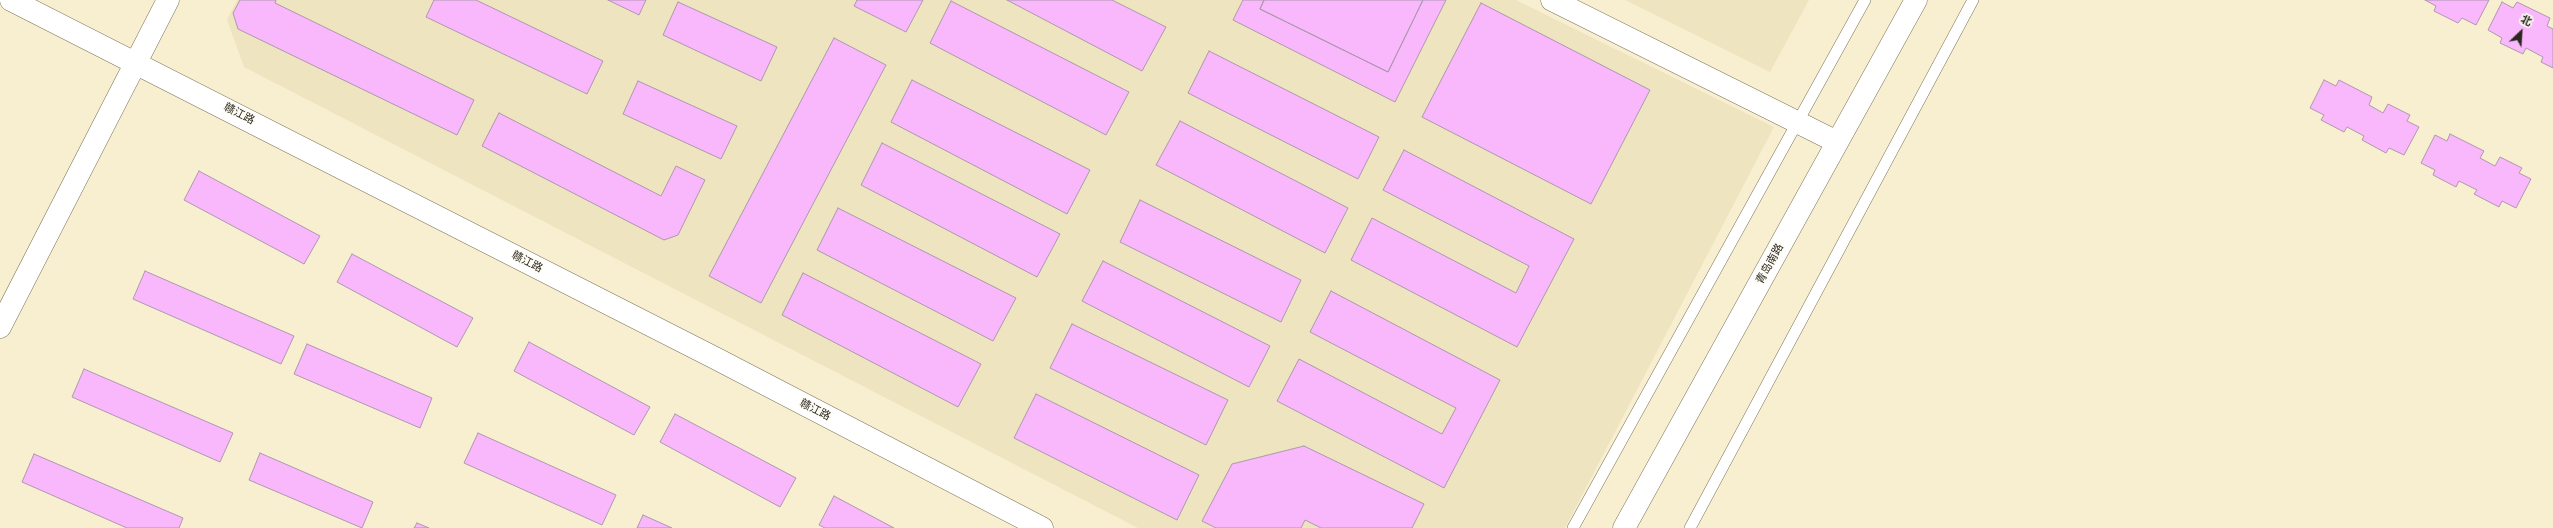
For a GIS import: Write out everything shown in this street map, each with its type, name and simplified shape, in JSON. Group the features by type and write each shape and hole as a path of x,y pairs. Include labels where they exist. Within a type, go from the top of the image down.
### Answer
{"main road":[{"name":"赣江路","path":"11,0 135,62 1042,528"},
{"path":"0,327 168,0"},
{"path":"1552,0 1837,142"},
{"name":"青岛南路","path":"1624,528 1916,0"}],"lane":[{"path":"1573,528 1865,0"},
{"path":"1690,528 1973,0"}],"shaded area":[{"path":"237,0 1516,0 1774,127 1565,528 1138,528 244,67 227,20"},
{"path":"1625,0 1809,0 1770,72"}],"building":[{"path":"240,0 276,0 275,3 474,100 457,135 238,29 233,13"},
{"path":"434,0 476,0 603,61 587,94 426,17"},
{"path":"608,0 646,0 639,15"},
{"path":"857,0 923,0 906,32 854,6"},
{"path":"1007,0 1112,0 1166,27 1142,71"},
{"path":"1243,0 1264,0 1260,9 1388,72 1423,0 1446,0 1395,102 1233,20"},
{"path":"1264,0 1423,0 1388,72 1260,9"},
{"path":"2425,0 2489,0 2476,25 2462,18 2458,23 2434,11 2436,6"},
{"path":"951,1 1129,92 1106,135 930,43"},
{"path":"678,2 777,47 761,81 663,35"},
{"path":"2502,2 2513,8 2517,2 2550,18 2547,26 2553,29 2553,68 2541,62 2543,57 2526,48 2523,54 2500,43 2502,38 2488,30"},
{"path":"1481,3 1650,90 1591,204 1422,117"},
{"path":"834,38 886,65 761,303 709,276"},
{"path":"1209,51 1379,137 1358,179 1188,93"},
{"path":"912,80 1090,170 1067,214 891,122"},
{"path":"2324,80 2336,86 2339,80 2372,97 2369,105 2383,113 2388,104 2410,115 2407,121 2419,127 2404,155 2389,148 2386,153 2362,140 2364,136 2347,127 2344,132 2321,120 2324,115 2310,108"},
{"path":"638,81 737,126 721,159 623,114"},
{"path":"499,113 661,196 676,166 705,180 678,235 664,240 482,146"},
{"path":"1180,121 1348,208 1325,253 1156,165"},
{"path":"2450,134 2484,151 2480,158 2495,166 2500,157 2522,168 2519,173 2531,179 2516,208 2502,201 2499,207 2474,194 2477,190 2459,181 2456,187 2433,175 2435,170 2421,163 2435,135 2447,141"},
{"path":"882,143 1060,234 1037,277 861,185"},
{"path":"1404,150 1574,239 1517,347 1351,260 1372,218 1516,293 1529,266 1383,190"},
{"path":"199,171 320,236 304,264 184,200"},
{"path":"1140,200 1301,280 1281,322 1120,242"},
{"path":"838,208 1016,298 993,341 817,250"},
{"path":"352,254 473,318 457,347 337,282"},
{"path":"1103,261 1270,346 1249,387 1082,301"},
{"path":"145,271 294,336 281,364 133,299"},
{"path":"803,273 981,364 958,407 782,315"},
{"path":"1331,291 1500,380 1444,488 1277,401 1299,359 1442,434 1456,408 1310,332"},
{"path":"1072,324 1228,400 1206,445 1050,368"},
{"path":"529,342 650,407 634,435 514,371"},
{"path":"307,344 432,398 420,428 294,374"},
{"path":"84,369 233,433 220,462 72,397"},
{"path":"1036,394 1199,475 1177,520 1014,438"},
{"path":"675,414 796,478 780,507 660,442"},
{"path":"478,433 616,495 602,525 464,463"},
{"path":"1304,446 1424,504 1412,528 1321,528 1305,520 1301,528 1216,528 1202,521 1232,464"},
{"path":"260,453 373,502 362,528 249,480"},
{"path":"34,454 183,518 179,528 127,528 22,482"},
{"path":"834,496 894,528 825,528 819,525"},
{"path":"643,515 672,528 637,528"},
{"path":"417,523 429,528 414,528"}]}
